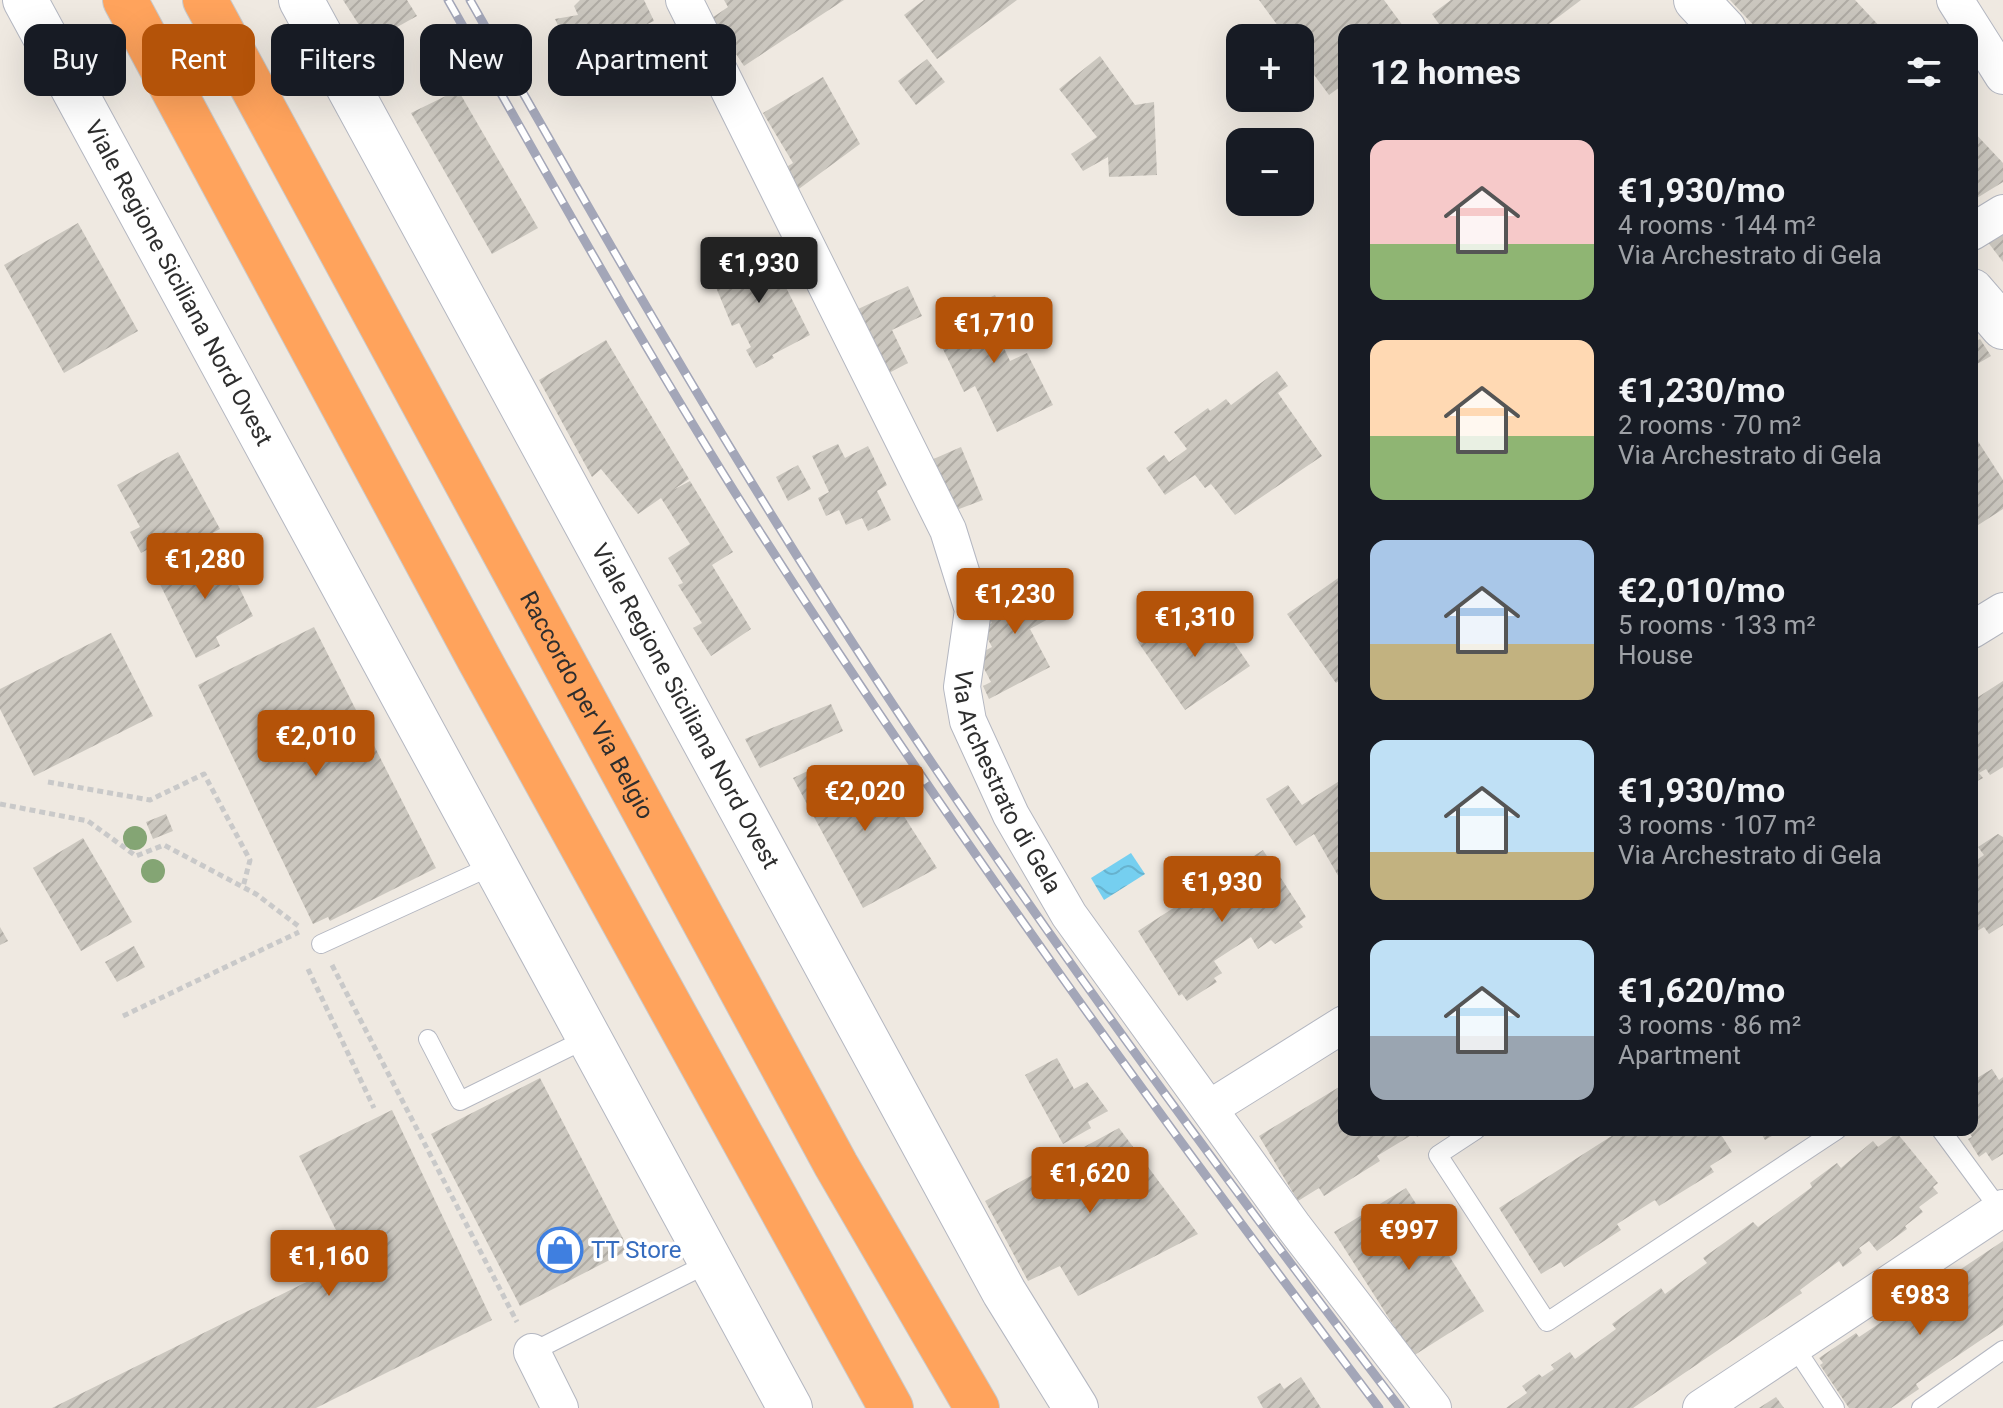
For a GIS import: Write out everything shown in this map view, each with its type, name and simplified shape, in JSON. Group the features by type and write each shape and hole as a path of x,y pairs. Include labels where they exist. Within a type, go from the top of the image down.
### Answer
{"highway":[{"path":"125,0 479,659 891,1408"},
{"name":"Raccordo per Via Belgio","path":"205,0 829,1152 977,1408"}],"street":[{"name":"Viale Regione Siciliana Nord Ovest","path":"25,0 790,1408"},
{"name":"Viale Regione Siciliana Nord Ovest","path":"301,0 1004,1292 1076,1408"},
{"name":"Via Archestrato di Gela","path":"684,0 948,530 973,610 962,687 968,721 1011,815 1069,915 1294,1227 1433,1408"},
{"path":"1696,0 1718,24"},
{"path":"1955,0 1970,24"},
{"path":"1978,36 2003,76"},
{"path":"1978,228 2003,213"},
{"path":"1978,298 2003,327"},
{"path":"1978,626 2003,611"},
{"path":"1210,1108 1338,1028"},
{"path":"1701,1408 2002,1209"},
{"path":"532,1352 560,1408"}],"lane":[{"path":"321,944 494,865"},
{"path":"428,1039 460,1101 588,1038"},
{"path":"1467,1136 1438,1155 1547,1322 1828,1136"},
{"path":"1946,1136 2002,1209"},
{"path":"532,1352 709,1263"},
{"path":"1794,1346 1835,1408"},
{"path":"1921,1408 2003,1350"}],"path":[{"path":"48,782 150,800 204,774 250,860 243,887"},
{"path":"0,804 88,821 136,856 164,845 243,887 321,944 532,1352"},
{"path":"123,1016 303,930"},
{"path":"290,936 297,949"},
{"path":"304,961 374,1108"}],"water":[{"path":"1131,853 1145,874 1104,900 1091,878"}],"building":[{"path":"343,0 407,0 417,16 403,24 358,24"},
{"path":"580,0 644,0 654,21 648,24 557,24 555,19 578,15 574,6"},
{"path":"724,0 844,0 744,66 736,54 736,24 716,24 712,18 728,7"},
{"path":"924,0 1017,0 937,59 904,15"},
{"path":"1259,0 1384,0 1402,24 1338,24 1338,88 1329,95 1314,75 1314,24 1277,24"},
{"path":"1451,0 1581,0 1549,24 1439,24 1432,14"},
{"path":"1730,0 1855,0 1877,24 1752,24"},
{"path":"1100,56 1135,105 1154,102 1157,175 1109,177 1108,157 1083,171 1071,154 1097,137 1059,89"},
{"path":"927,59 945,82 916,105 898,81"},
{"path":"823,77 860,144 792,194 778,172 793,163 763,113"},
{"path":"446,96 461,96 538,228 492,254 411,113"},
{"path":"1978,136 2003,163 2003,182 1978,197"},
{"path":"78,223 138,331 64,373 4,265"},
{"path":"2003,225 2003,262 1984,237"},
{"path":"768,252 810,335 772,355 774,358 756,368 746,350 751,347 739,323 732,326 708,268 738,253 744,264"},
{"path":"908,286 922,316 892,330 908,363 889,373 858,309"},
{"path":"995,295 1017,340 1003,346 1010,361 1027,353 1053,405 997,432 975,386 964,392 937,337 964,325 958,313"},
{"path":"606,340 689,479 673,490 690,481 733,552 712,565 751,629 711,656 693,628 702,623 678,585 683,583 668,558 690,544 661,498 638,514 601,469 592,477 539,380"},
{"path":"1978,340 1991,356 1978,364"},
{"path":"1277,371 1288,386 1278,393 1322,456 1235,515 1211,484 1205,488 1195,475 1165,495 1146,468 1164,455 1169,462 1187,449 1174,432 1226,399 1231,405"},
{"path":"1978,441 2003,480 2003,509 1978,525"},
{"path":"838,444 845,458 868,446 887,485 877,491 891,520 868,531 862,518 846,525 839,510 826,516 818,498 829,492 812,456"},
{"path":"961,447 983,500 951,512 929,461"},
{"path":"178,452 220,529 158,562 150,548 141,553 130,532 140,527 117,485"},
{"path":"798,465 811,489 788,501 776,477"},
{"path":"213,551 219,561 225,558 253,616 216,637 220,646 196,658 157,578"},
{"path":"1039,576 1059,613 1030,629 1050,667 989,699 983,686 991,682 977,655 992,647 982,628 992,623 982,603"},
{"path":"1338,578 1336,683 1287,614"},
{"path":"1213,612 1250,666 1185,710 1138,642 1166,623 1176,637"},
{"path":"314,627 436,868 330,921 328,917 313,924 198,685"},
{"path":"111,633 153,716 34,776 0,709 0,689"},
{"path":"2003,681 2003,767 1990,775 1986,769 1979,773 1983,778 1978,781 1978,697"},
{"path":"831,704 843,731 760,768 745,739"},
{"path":"816,767 839,774 852,786 877,774 937,868 863,908 793,778"},
{"path":"1338,782 1338,876 1314,834 1296,846 1266,799 1288,785 1302,805"},
{"path":"166,814 173,831 153,839 146,822"},
{"path":"1998,834 2003,837 2003,925 1989,934 1984,927 1978,930 1978,859 1984,855 1978,847"},
{"path":"83,838 132,922 81,951 33,868"},
{"path":"1263,850 1306,917 1299,922 1303,927 1275,944 1271,940 1258,949 1251,937 1214,961 1222,973 1214,978 1217,982 1187,1001 1182,994 1179,996 1138,931"},
{"path":"0,927 8,941 0,945"},
{"path":"134,946 145,967 117,982 105,962"},
{"path":"1057,1058 1074,1089 1087,1082 1108,1111 1088,1122 1091,1128 1063,1144 1025,1075"},
{"path":"1992,1069 1999,1080 2003,1077 2003,1154 1992,1161 1986,1152 1979,1157 1968,1139 1978,1136 1978,1077"},
{"path":"540,1078 629,1250 520,1306 431,1134"},
{"path":"1338,1088 1338,1136 1410,1136 1377,1156 1380,1161 1324,1196 1319,1188 1298,1201 1259,1136"},
{"path":"392,1110 492,1320 316,1408 52,1408 351,1260 299,1156"},
{"path":"1119,1128 1198,1234 1078,1296 1060,1266 1028,1281 985,1201"},
{"path":"1612,1136 1722,1136 1732,1152 1710,1166 1714,1172 1659,1206 1655,1200 1617,1224 1621,1230 1564,1267 1561,1262 1541,1274 1499,1208"},
{"path":"1893,1136 1899,1136 1938,1183 1933,1187 1938,1193 1919,1207 1923,1212 1905,1226 1907,1229 1877,1251 1869,1241 1859,1248 1862,1253 1843,1267 1839,1261 1800,1290 1802,1293 1633,1408 1506,1408 1527,1393 1522,1386 1539,1374 1542,1377 1554,1369 1551,1365 1570,1352 1575,1359 1616,1329 1612,1324 1661,1288 1665,1294 1707,1263 1703,1258 1753,1222 1758,1227 1812,1187 1810,1183 1837,1163 1841,1168 1873,1141 1878,1147"},
{"path":"1406,1188 1484,1311 1413,1356 1334,1232"},
{"path":"2003,1241 2003,1325 1916,1384 1919,1389 1891,1408 1849,1408 1820,1365 1823,1363 1819,1358 1856,1333 1859,1337"},
{"path":"1301,1377 1321,1408 1263,1408 1257,1397 1280,1383 1284,1389"},
{"path":"1776,1397 1784,1408 1759,1408"}],"railway":[{"path":"448,0 680,403 835,647 1062,978 1379,1408"},
{"path":"470,0 739,462 851,641 1001,865 1079,975 1400,1408"}],"place":[{"name":"TT Store","path":"560,1250"}]}
